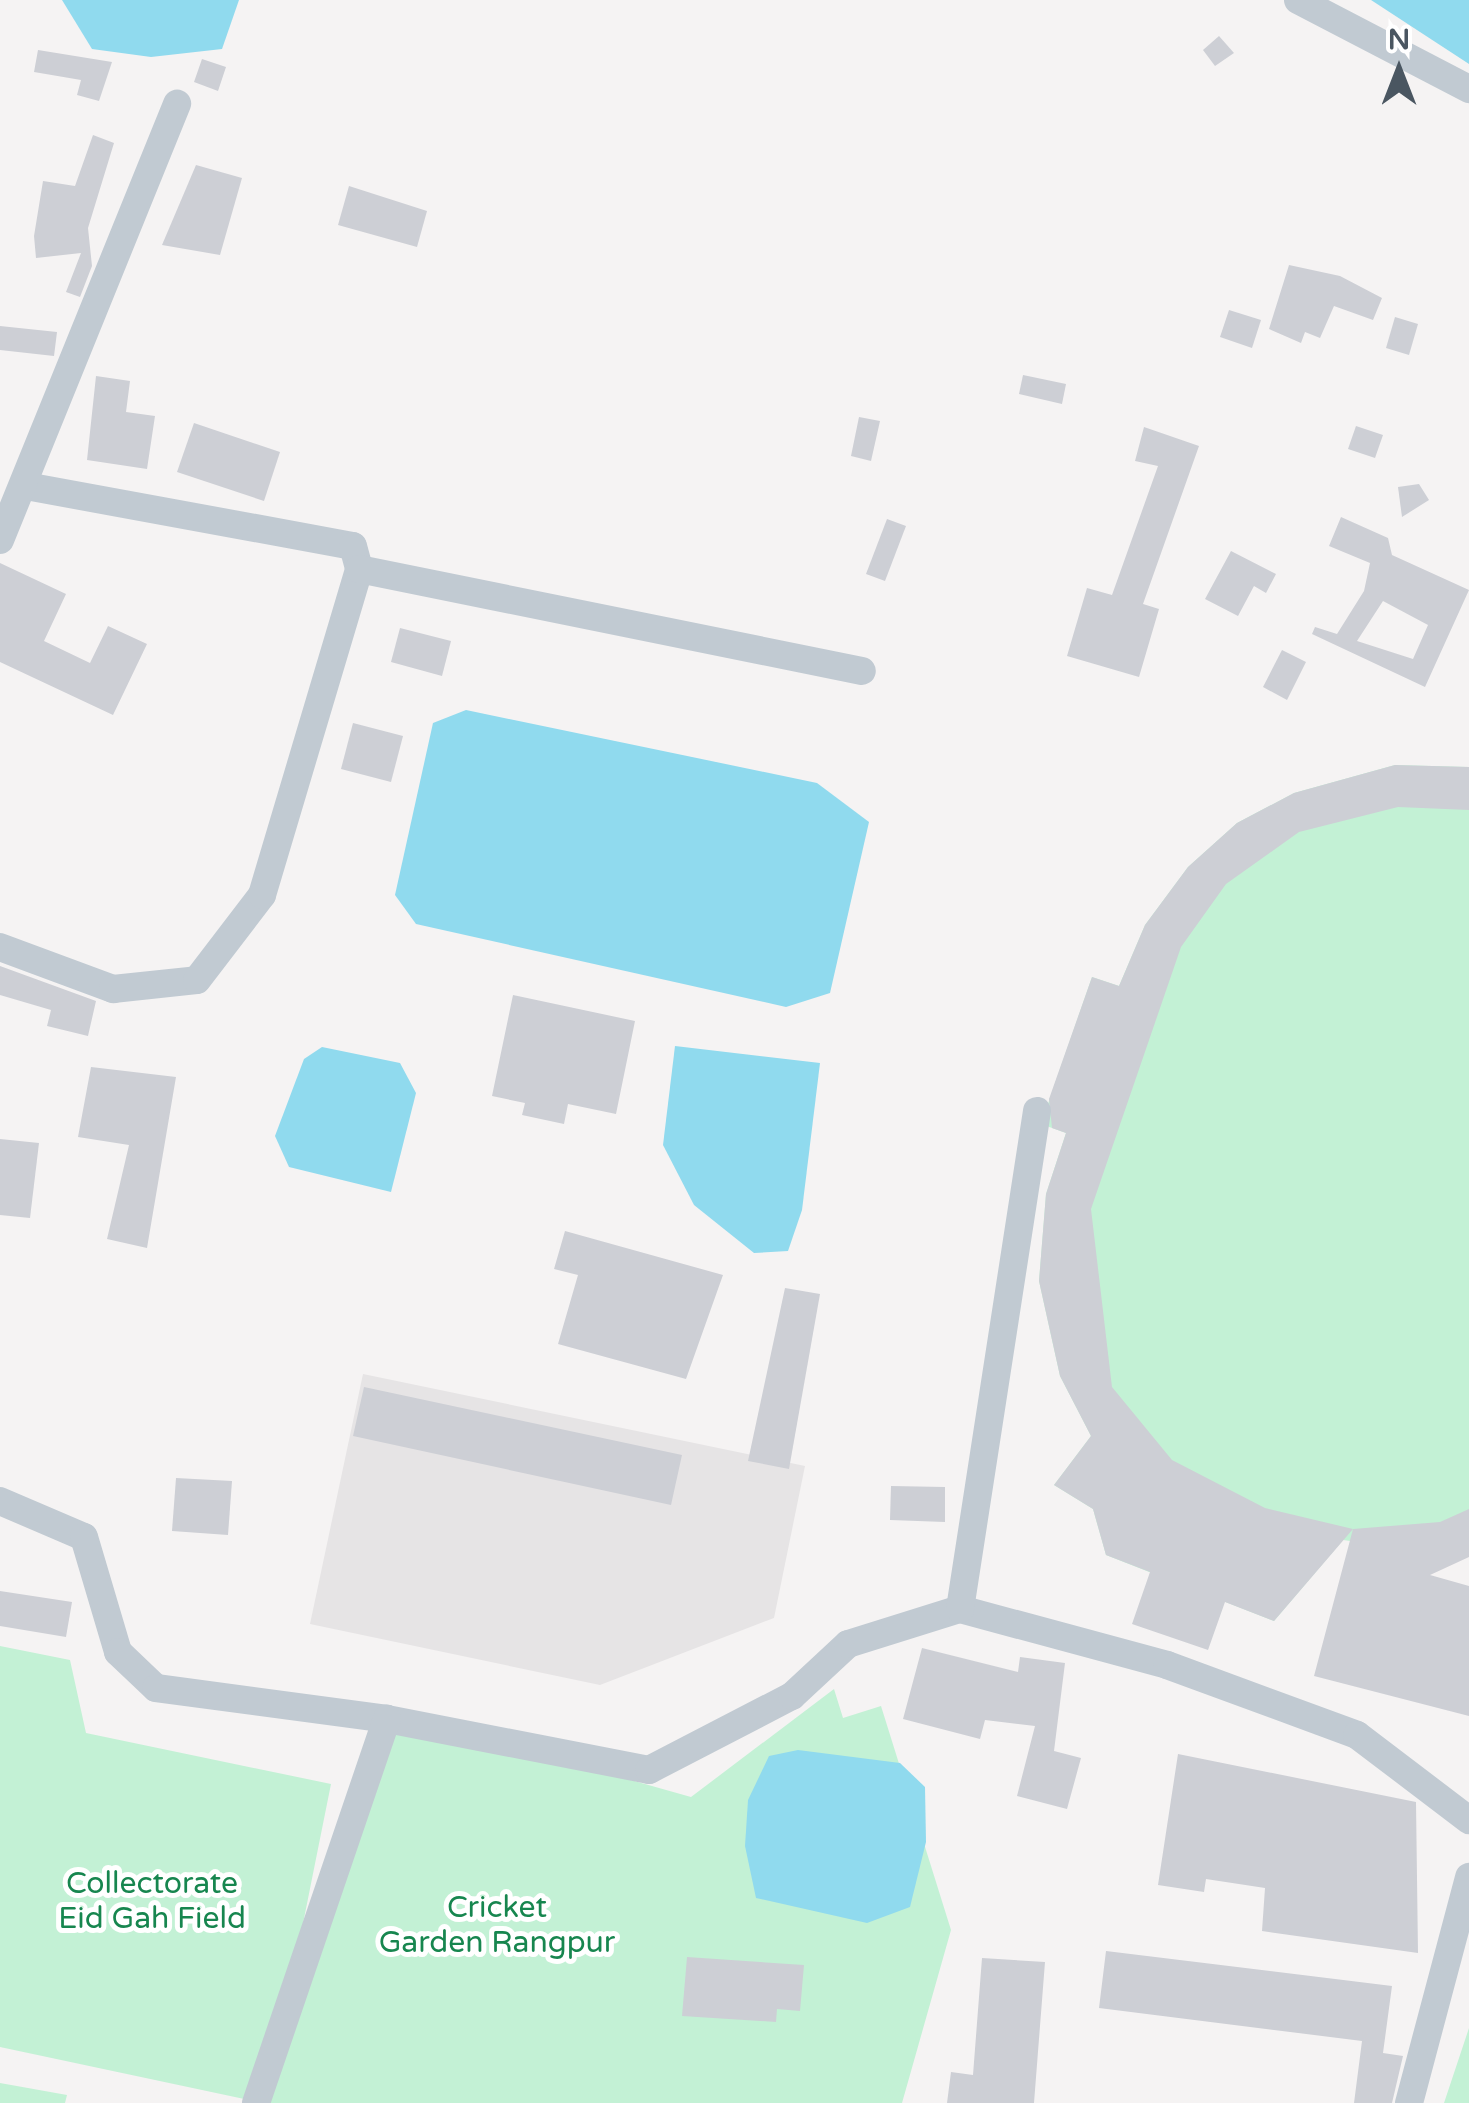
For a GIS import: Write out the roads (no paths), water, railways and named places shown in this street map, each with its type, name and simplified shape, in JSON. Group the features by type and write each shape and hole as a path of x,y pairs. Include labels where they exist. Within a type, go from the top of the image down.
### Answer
{"street":[{"path":"1298,0 1469,89"},
{"path":"0,540 26,486 177,104"},
{"path":"0,947 113,989 197,980 262,895 359,568 353,546 26,486"},
{"path":"359,568 862,670"},
{"path":"960,1609 1037,1111"},
{"path":"0,1501 84,1537 118,1652 156,1688 387,1720 649,1770 792,1696 848,1644 960,1609 1168,1665 1357,1735 1469,1820"},
{"path":"256,2103 387,1720"},
{"path":"1409,2103 1469,1878"}],"water":[{"path":"62,0 239,0 222,49 151,57 92,49"},
{"path":"1371,0 1469,0 1469,64"},
{"path":"466,710 817,783 869,822 830,993 786,1007 416,924 395,895 433,723"},
{"path":"675,1046 820,1063 802,1210 788,1251 754,1253 694,1205 663,1145"},
{"path":"322,1047 400,1063 416,1093 391,1192 289,1167 275,1136 304,1059"},
{"path":"798,1750 900,1763 925,1787 926,1842 910,1907 867,1923 756,1898 745,1846 748,1800 769,1756"}],"park label":[{"name":"Collectorate Eid Gah Field","path":"152,1901"},
{"name":"Cricket Garden Rangpur","path":"497,1925"}]}
